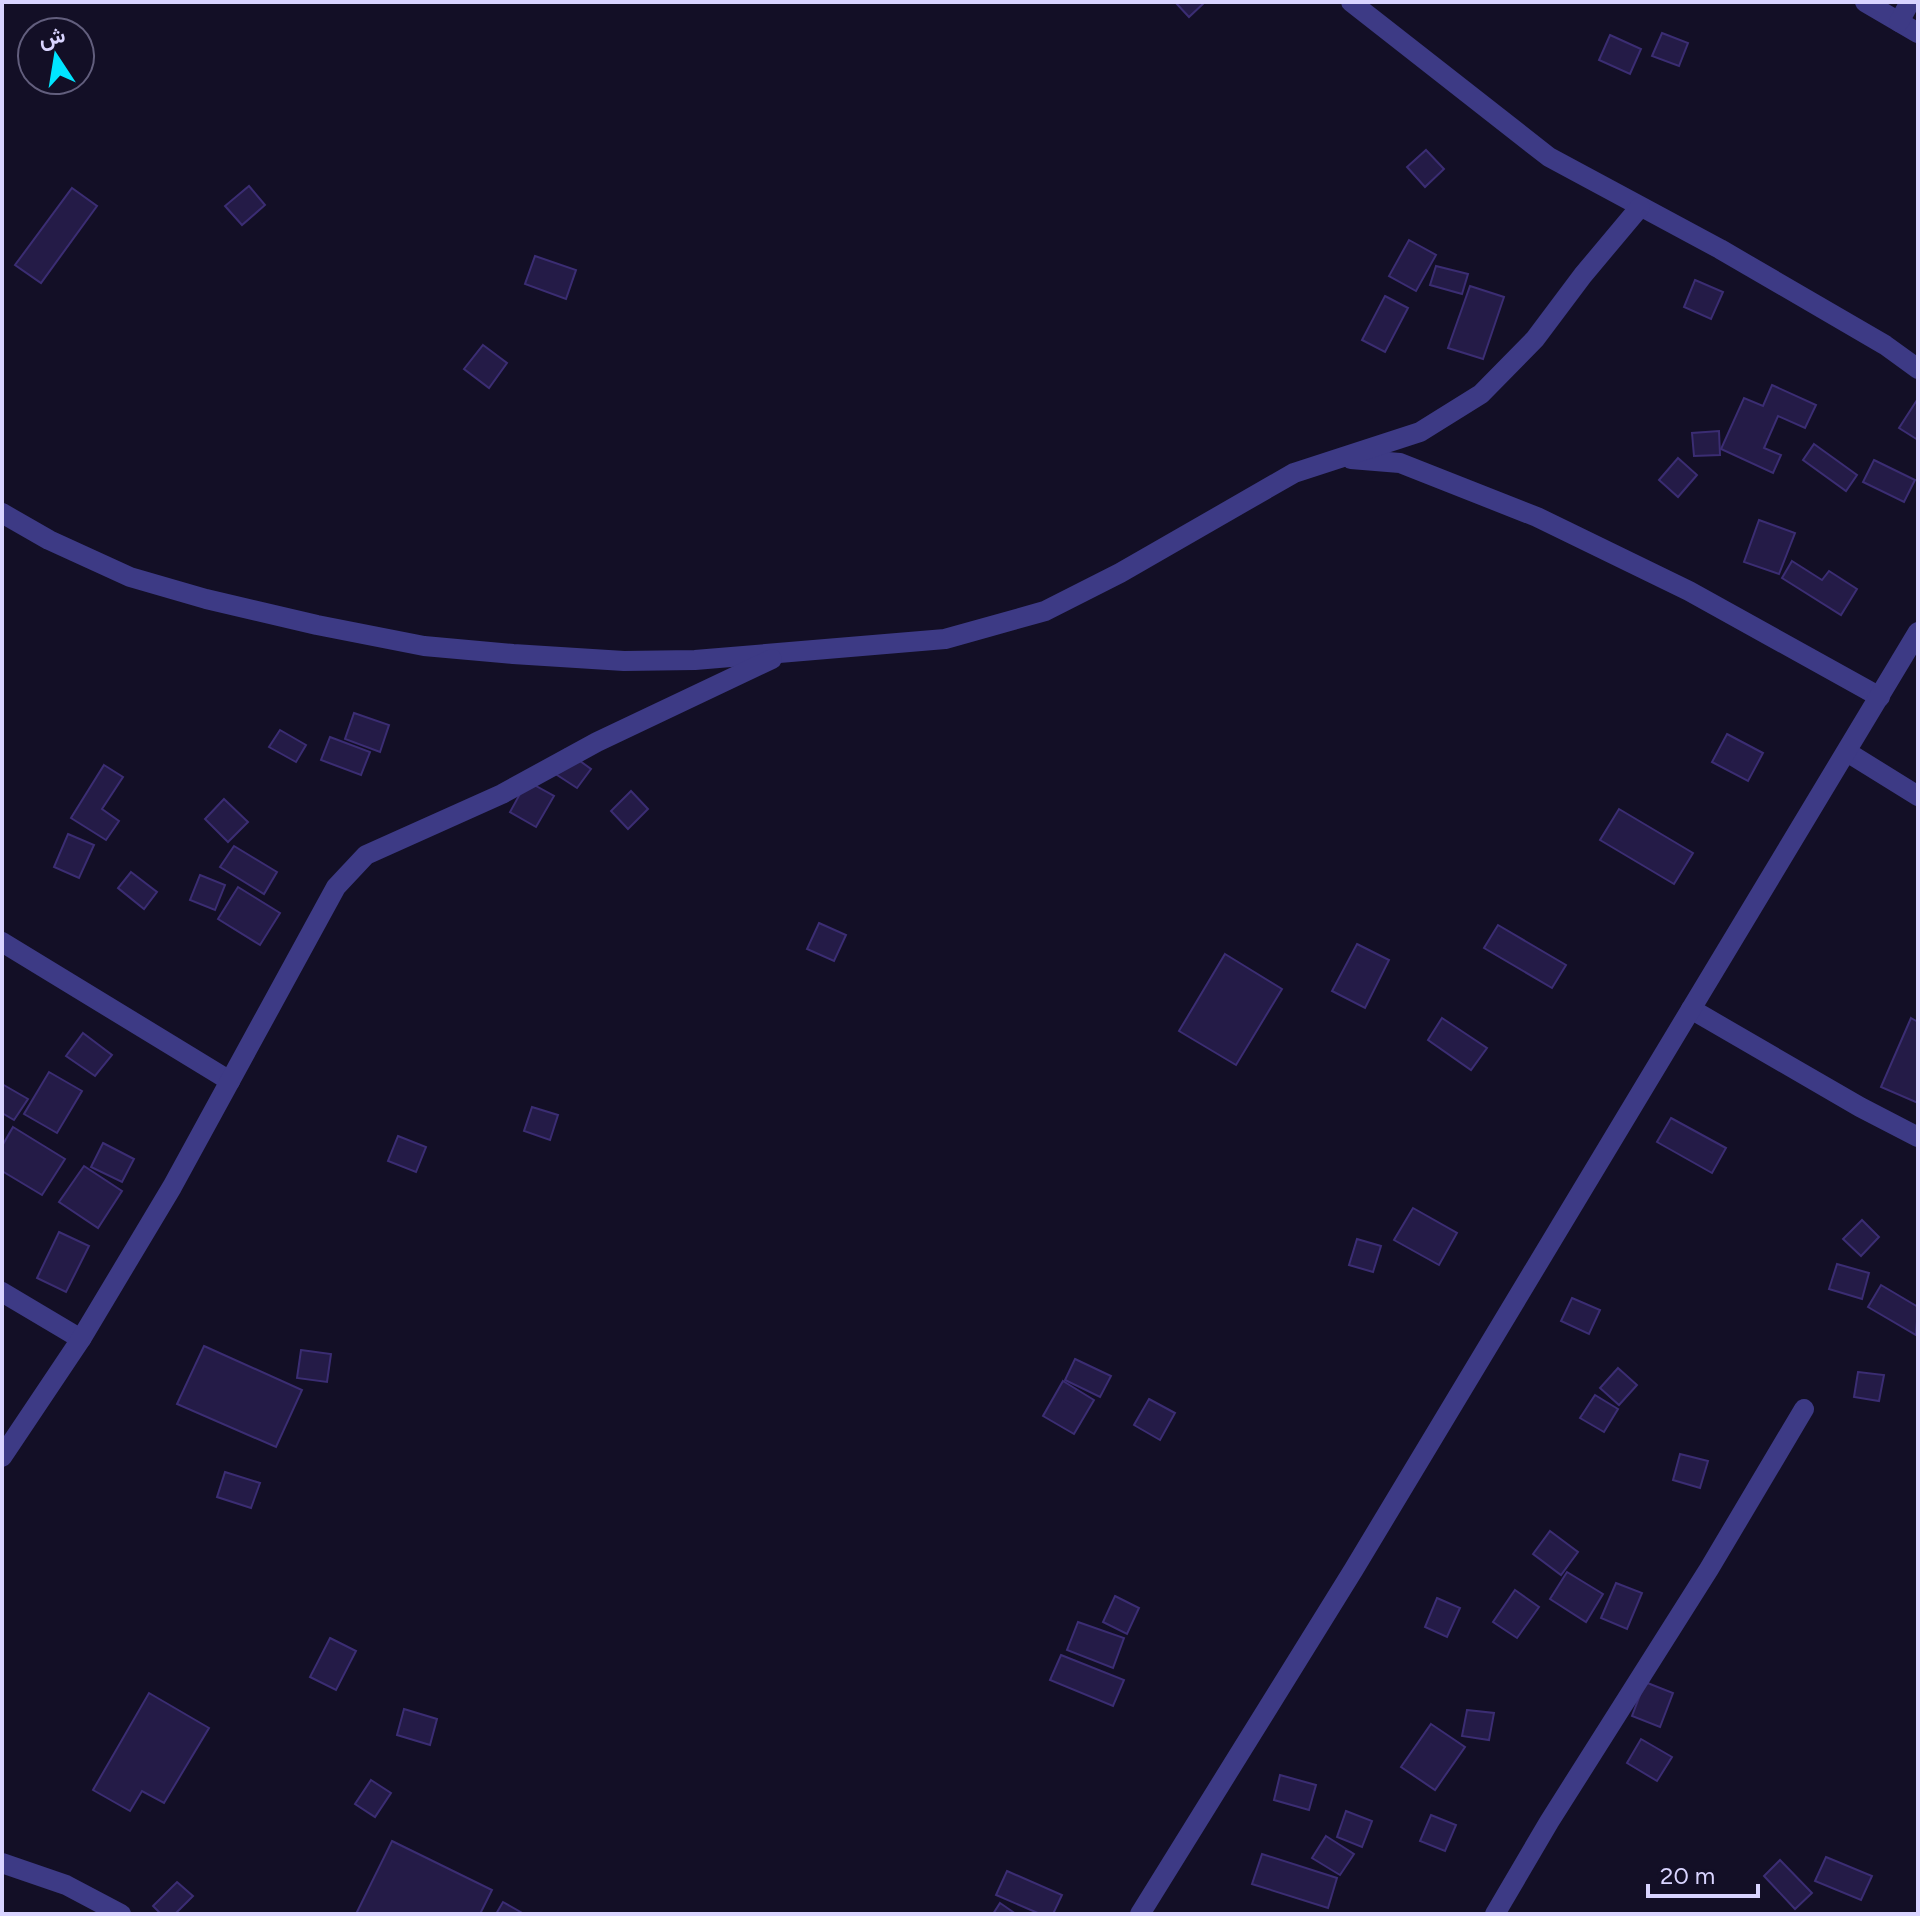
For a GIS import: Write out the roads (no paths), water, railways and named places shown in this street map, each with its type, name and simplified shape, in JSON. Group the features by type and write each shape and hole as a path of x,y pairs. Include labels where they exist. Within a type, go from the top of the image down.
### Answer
{"street":[{"path":"1351,2 1549,157 1720,249 1885,345 1918,369"},
{"path":"1865,2 1918,33"},
{"path":"1899,22 1910,2"},
{"path":"2,513 49,540 130,577 303,622 424,646 624,661 695,660 945,639 1045,611 1120,573 1294,473 1420,432 1481,394 1535,339 1640,207"},
{"path":"1343,458 1400,463 1537,517 1689,591 1880,697"},
{"path":"1140,1914 1354,1569 1918,632"},
{"path":"2,1457 81,1339 172,1187 336,887 366,855 502,794 597,742 787,652"},
{"path":"1847,752 1918,796"},
{"path":"2,942 230,1081"},
{"path":"1691,1009 1918,1137"},
{"path":"2,1292 81,1339"},
{"path":"1495,1914 1549,1822 1709,1569 1804,1409"},
{"path":"2,1863 66,1885 121,1914"}]}
